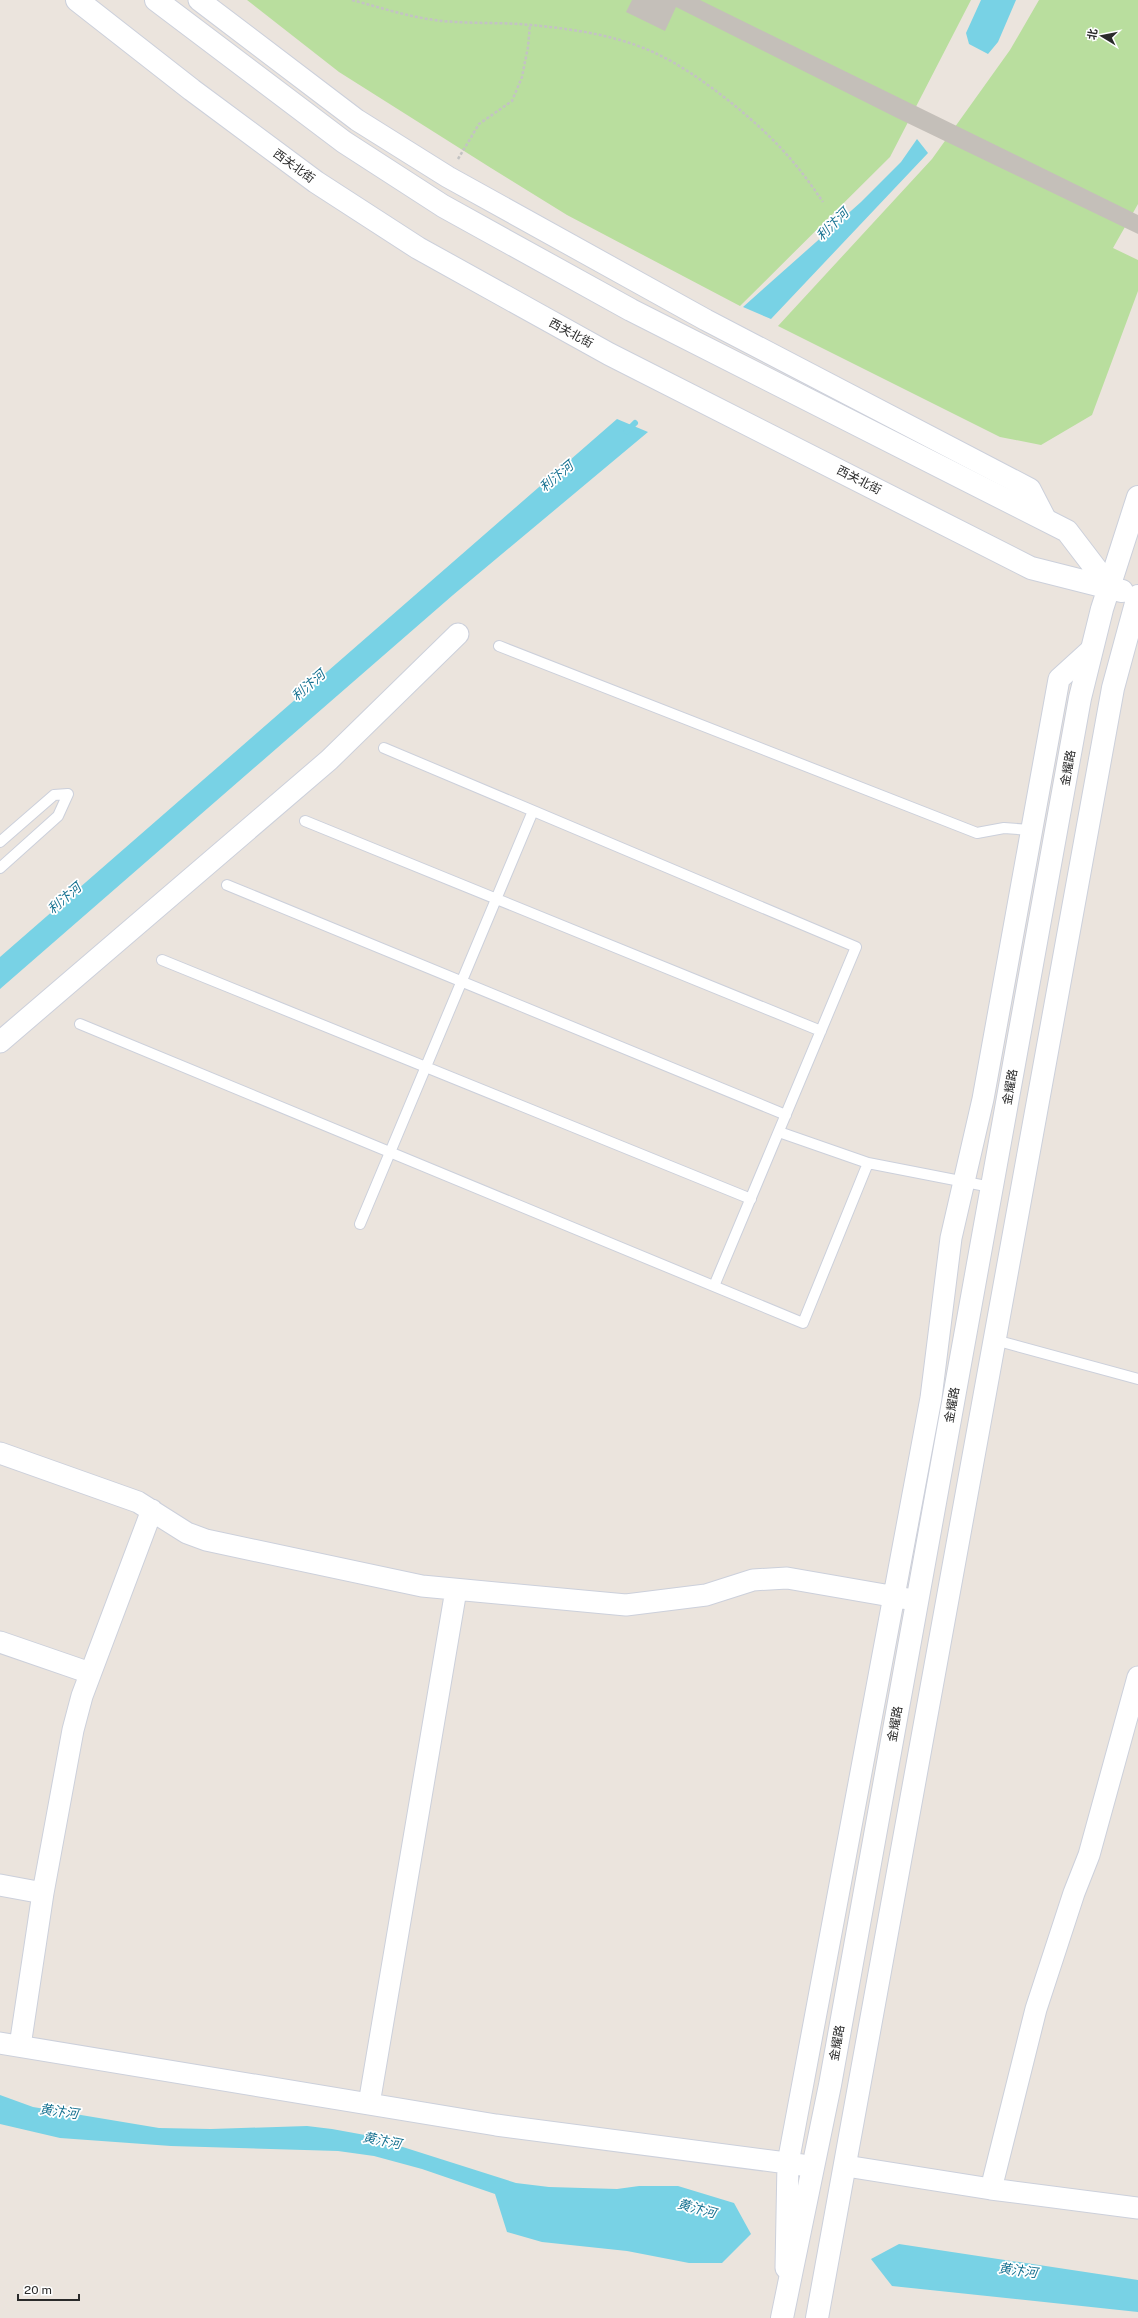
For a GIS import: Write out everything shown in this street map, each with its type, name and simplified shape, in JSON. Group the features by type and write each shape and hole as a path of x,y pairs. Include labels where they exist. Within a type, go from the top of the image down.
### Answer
{"main road":[{"name":"西关北街","path":"77,0 192,90 316,182 418,248 474,280 609,354 1031,568 1109,586 1138,597"},
{"path":"156,0 344,142 443,206 631,310 1067,531 1109,586"},
{"name":"金耀路","path":"776,2318 784,2308 814,2166 1080,698 1109,586 1138,497"},
{"path":"817,2318 846,2166 1114,688 1138,597"},
{"path":"823,2287 832,2318"}],"street":[{"path":"199,0 357,120 448,177 706,320 1030,489 1046,520"},
{"path":"0,1042 330,760 458,634"},
{"path":"784,2308 788,2163 931,1398 951,1238 984,1099 1059,678 1092,649"},
{"path":"0,1453 138,1502 187,1533 206,1540 422,1586 626,1605 706,1595 753,1580 787,1578 917,1601"},
{"path":"20,2046 43,1893 72,1730 90,1673 152,1510"},
{"path":"369,2104 456,1590"},
{"path":"0,1642 90,1673"},
{"path":"990,2189 1036,2009 1074,1893 1089,1855 1138,1677"},
{"path":"0,1885 43,1893"},
{"path":"0,2043 496,2125 814,2166"},
{"path":"846,2166 990,2189 1138,2208"}],"lane":[{"path":"499,646 977,833 1004,828 1031,830"},
{"path":"384,748 856,947 714,1286"},
{"path":"0,842 54,795 68,794 58,816 0,868"},
{"path":"360,1224 533,811"},
{"path":"305,821 821,1031"},
{"path":"227,885 786,1115"},
{"path":"162,960 751,1199"},
{"path":"80,1024 803,1323 868,1163"},
{"path":"779,1132 868,1163 992,1186"},
{"path":"995,1340 1138,1379"}],"path":[{"path":"352,0 395,12 442,20 530,25 584,32 626,42 655,52 685,69 745,114 794,162 823,202"},
{"path":"448,177 479,124 512,101 522,77 528,47 530,25"}],"green space":[{"path":"247,0 971,0 890,157 740,306 567,215 491,168 339,72"},
{"path":"1039,0 1138,0 1138,204 1113,248 1138,260 1138,291 1092,415 1041,445 1000,437 778,326 932,159 1010,50"}],"water":[{"path":"981,0 1016,0 998,42 988,54 969,44 966,33"},
{"path":"917,139 928,153 771,319 743,307 861,202 901,162"},
{"path":"617,419 648,432 453,595 0,989 0,957"},
{"name":"黄汴河","path":"0,2095 33,2107 159,2128 211,2129 307,2126 332,2129 365,2135 516,2183 549,2187 617,2189 639,2186 678,2186 734,2203 751,2234 722,2263 689,2263 627,2251 542,2242 507,2232 495,2194 422,2169 374,2156 338,2151 171,2146 60,2138 0,2124"},
{"name":"黄汴河","path":"899,2244 1138,2280 1138,2312 892,2286 871,2259"}],"building":[{"path":"632,0 700,0 1138,215 1138,234 897,118 676,7 665,31 626,12"}],"waterway":[{"name":"利汴河","path":"627,431 635,423"}]}
